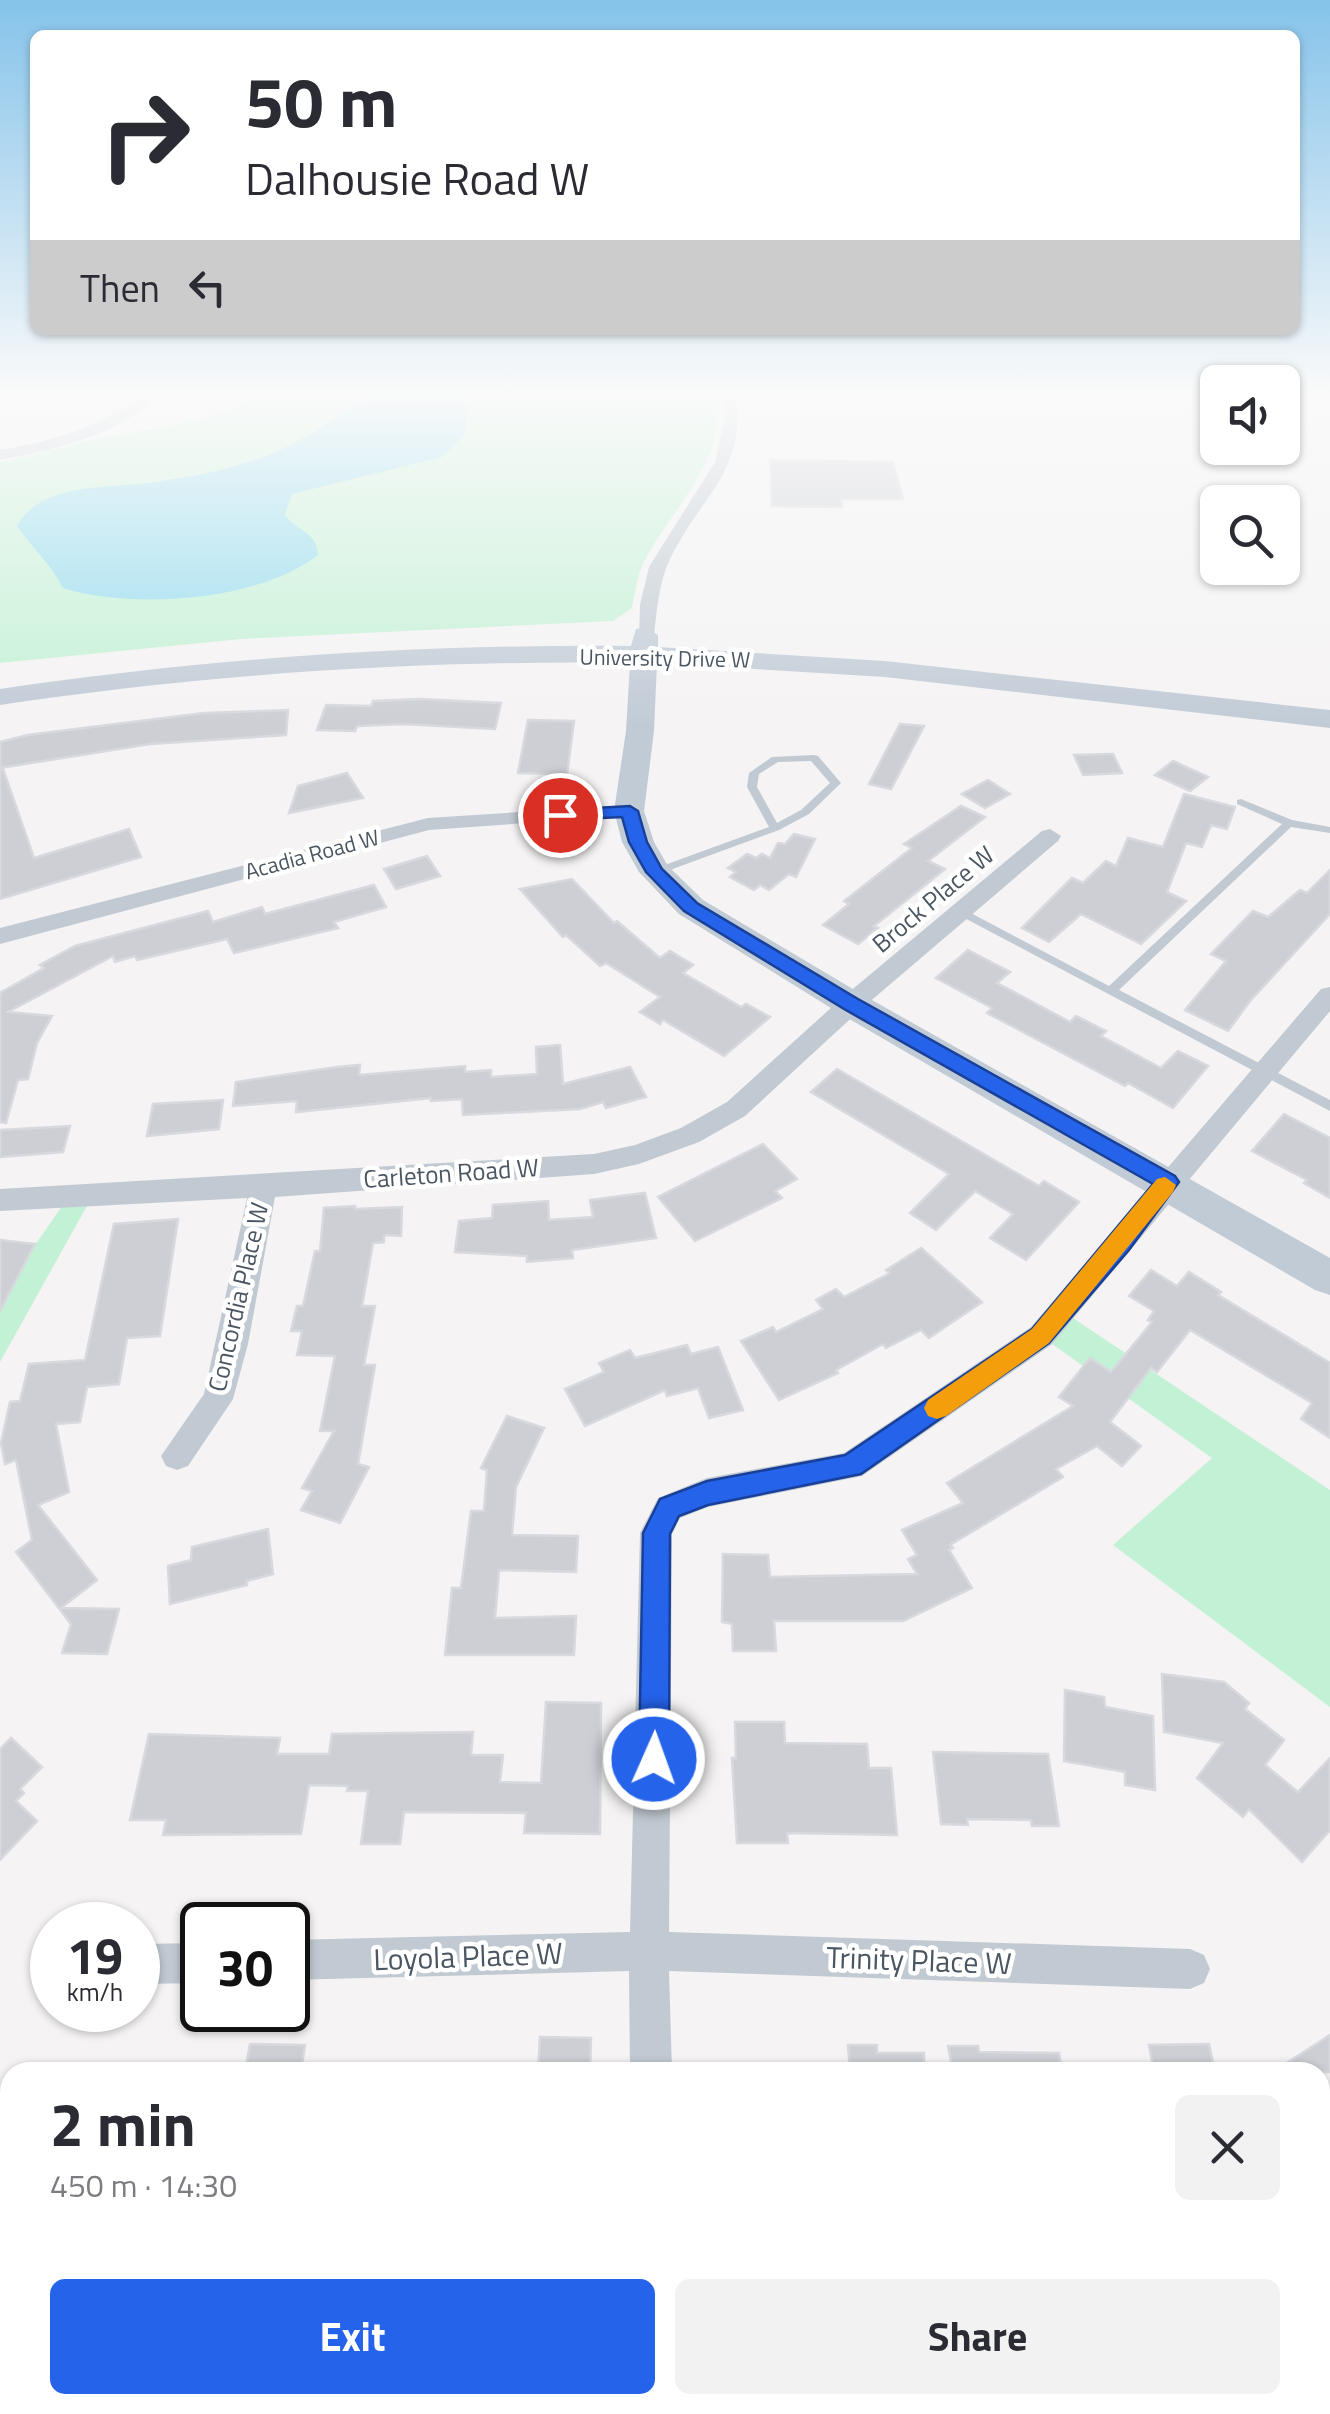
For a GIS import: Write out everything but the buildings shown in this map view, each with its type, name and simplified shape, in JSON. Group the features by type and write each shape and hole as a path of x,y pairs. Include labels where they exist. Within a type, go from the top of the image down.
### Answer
{"main road":[{"name":"University Drive W","path":"2,679 105,660 338,640 519,633 1330,719"},
{"path":"354,660 489,647 601,643 644,645 656,650 865,647 1330,696"},
{"path":"644,645 640,731 630,811 638,842 655,872 691,907 851,1004 1330,1278"},
{"name":"University Drive W","path":"2,679 118,679 354,660 510,656 644,645"},
{"path":"510,656 566,663 596,672 621,694 640,731"}],"street":[{"path":"644,645 655,575 664,553 700,502"},
{"name":"Acadia Road W","path":"0,936 428,824 630,811"},
{"name":"Brock Place W","path":"851,1004 1050,836"},
{"path":"650,2062 648,1951 656,1533 669,1508 707,1493 851,1466 1041,1336 1330,995"},
{"name":"Carleton Road W","path":"0,1200 594,1164 638,1154 690,1135 736,1109 851,1004"},
{"name":"Concordia Place W","path":"177,1456 218,1400 233,1344 263,1187"},
{"name":"Loyola Place W","path":"310,1959 648,1951"},
{"name":"Trinity Place W","path":"648,1951 1190,1969"}],"lane":[{"path":"655,872 776,828 805,812 836,783 814,758 776,759 754,773 752,787 776,828"},
{"path":"1240,802 1289,823 1330,830"},
{"path":"1112,990 1289,823"},
{"path":"962,913 1330,1106"}],"green space":[{"path":"0,502 682,502 644,562 632,608 613,621 241,639 0,663"},
{"path":"93,1195 0,1362 0,1296 69,1196"},
{"path":"1064,1312 1330,1490 1330,1707 1113,1545 1212,1458 1041,1336"}],"water":[{"path":"42,502 289,502 285,515 310,536 318,555 293,571 230,591 159,599 91,595 63,588 17,526 28,511"}],"slow traffic":[{"path":"937,1408 1041,1336 1121,1244 1165,1185"}],"route":[{"path":"560,815 630,811 638,842 655,872 691,907 851,1004 1168,1182 1121,1244 1041,1336 851,1466 707,1493 669,1508 656,1533 654,1759"}]}
